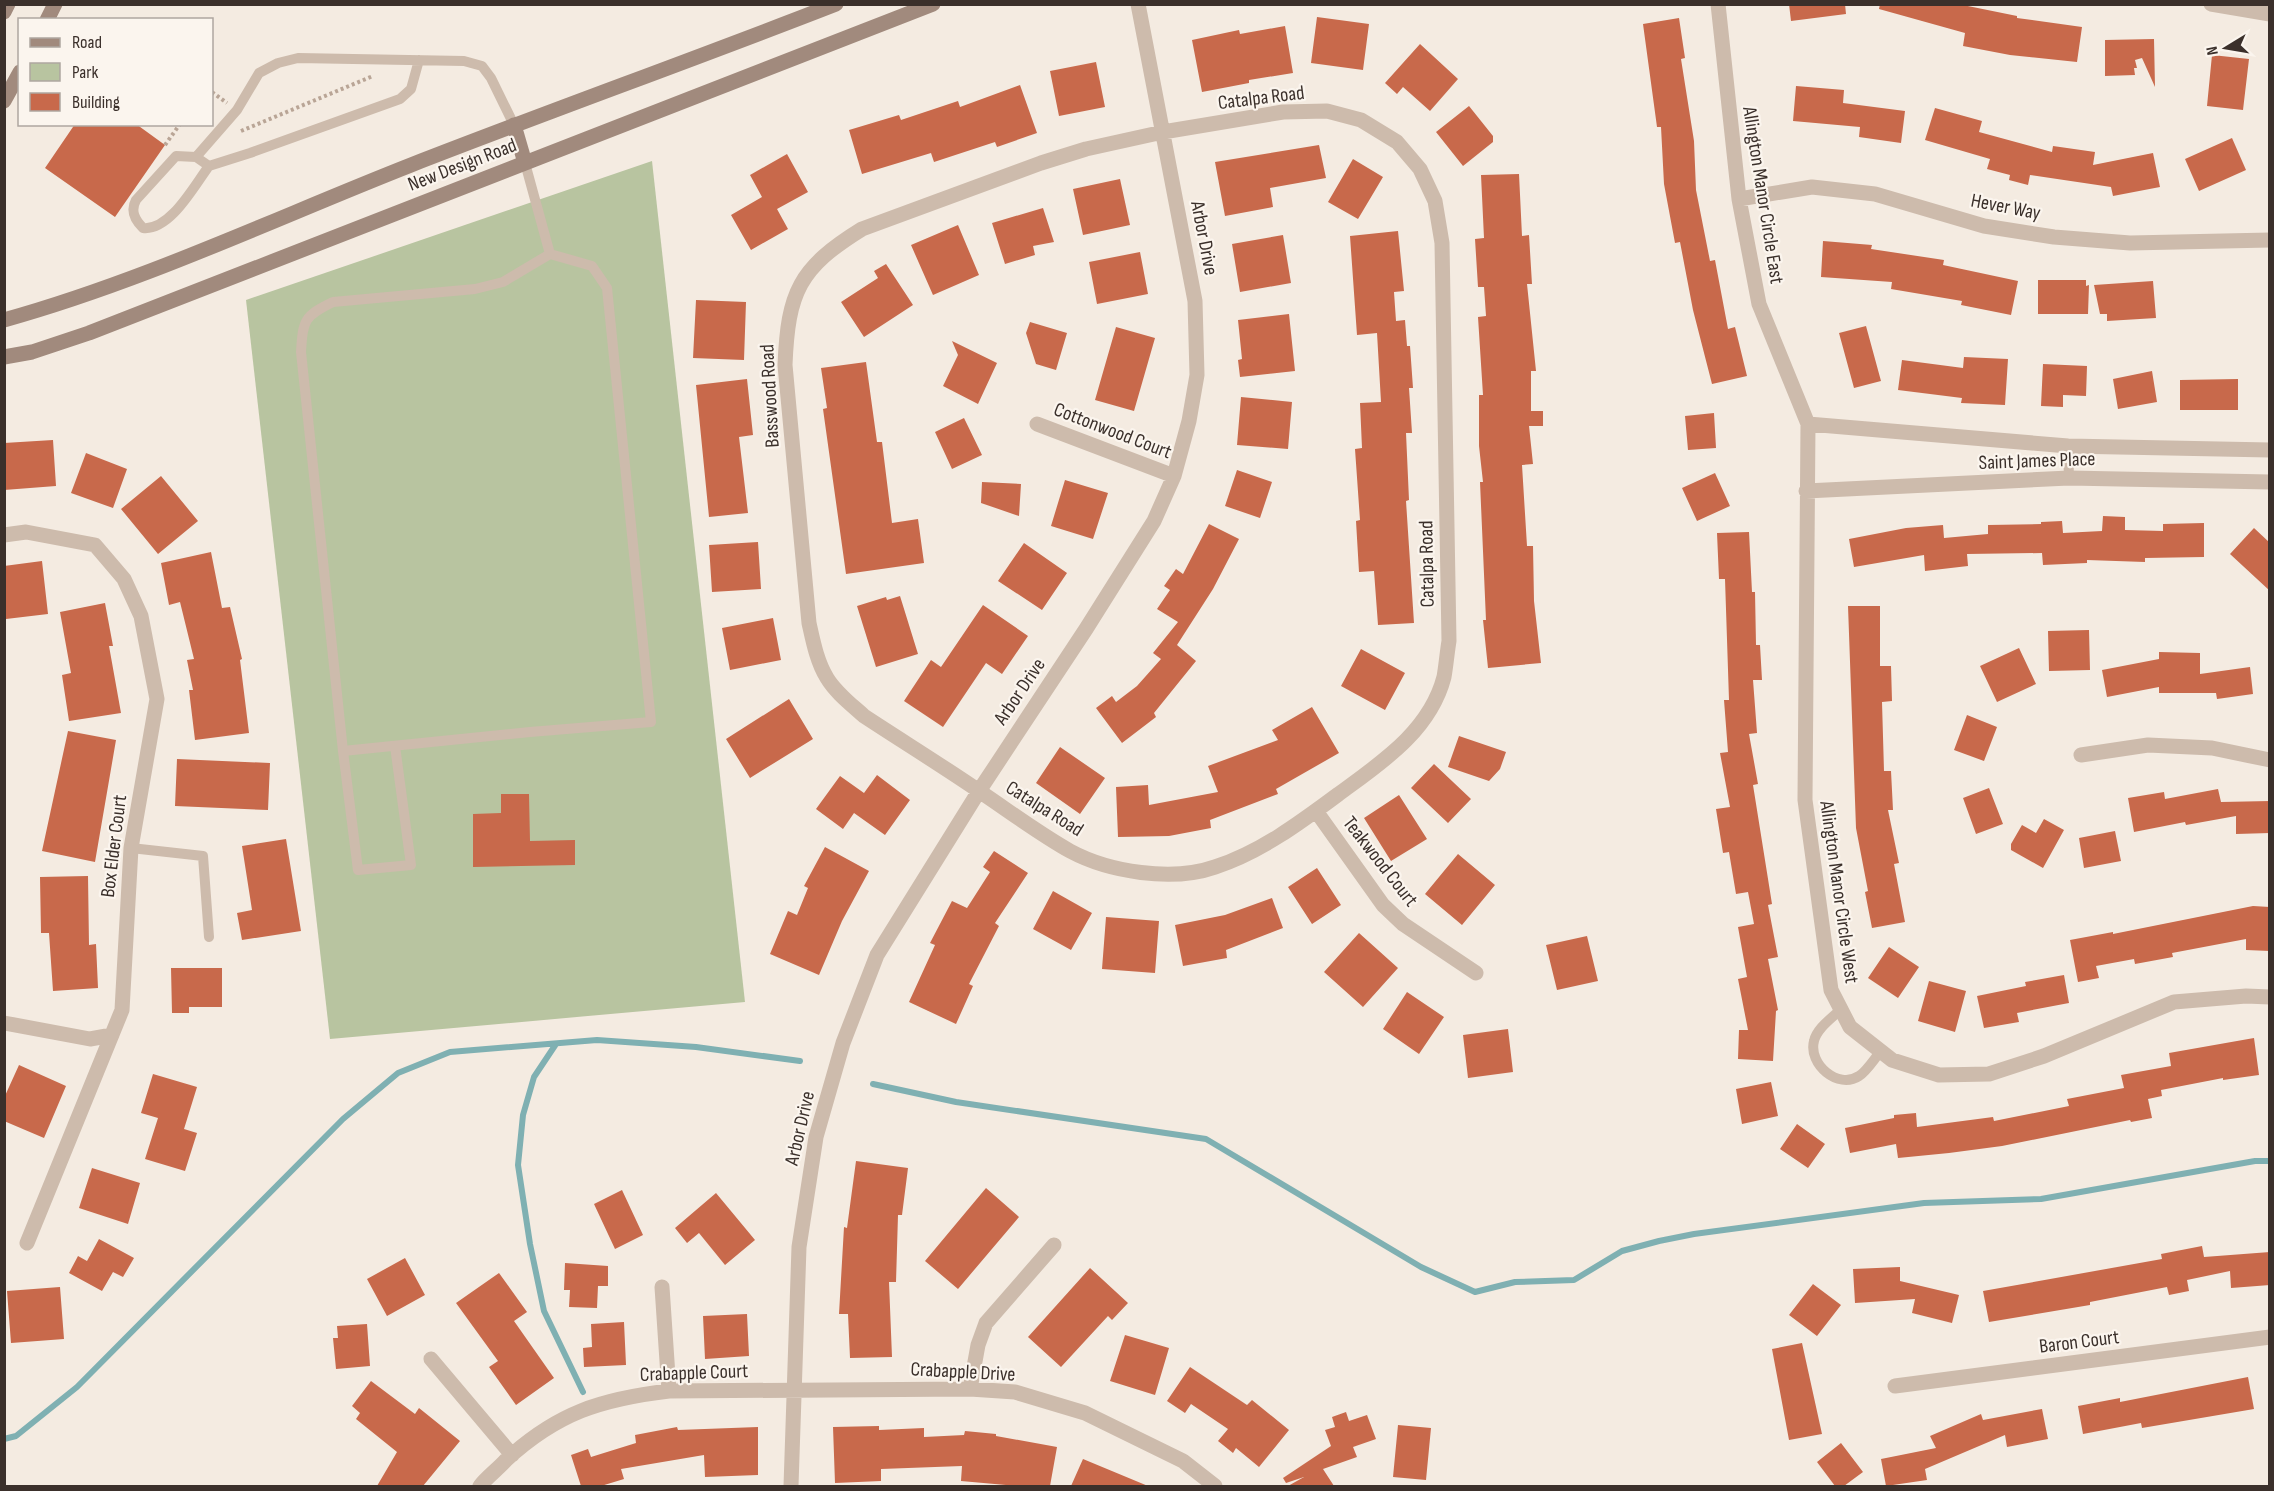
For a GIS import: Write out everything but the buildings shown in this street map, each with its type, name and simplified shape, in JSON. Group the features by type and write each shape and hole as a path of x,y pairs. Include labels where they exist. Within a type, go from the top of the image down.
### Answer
{"main road":[{"path":"4,12 8,4"},
{"path":"48,18 55,4"},
{"name":"New Design Road","path":"4,320 64,303 150,272 514,125 836,4"},
{"name":"New Design Road","path":"4,357 32,352 89,333 933,4"},
{"path":"4,101 18,76"},
{"path":"514,125 525,163"}],"street":[{"name":"Arbor Drive","path":"791,1486 799,1247 816,1137 843,1042 877,955 979,790 1086,629 1154,521 1174,476 1189,421 1197,375 1195,301 1138,4"},
{"name":"Allington Manor Circle East","path":"1718,4 1739,199 1759,304 1808,424 1806,491"},
{"path":"2211,4 2270,14"},
{"name":"Catalpa Road","path":"979,790 1071,851 1116,867 1148,873 1188,873 1214,868 1257,849 1316,811 1378,766 1404,744 1421,723 1433,703 1443,678 1449,641 1442,255 1435,201 1420,169 1397,142 1361,120 1327,111 1283,112 1163,132"},
{"name":"Basswood Road","path":"979,790 864,717 827,679 816,652 809,623 785,365 786,332 792,305 803,278 816,262 839,243 862,230 1041,163 1086,149 1163,132"},
{"name":"Hever Way","path":"1739,199 1812,187 1875,194 1984,226 2054,237 2130,243 2270,240"},
{"name":"Cottonwood Court","path":"1037,424 1174,476"},
{"name":"Saint James Place","path":"1808,424 2068,446 2270,450"},
{"name":"Saint James Place","path":"1806,491 2068,478 2270,482"},
{"name":"Allington Manor Circle West","path":"1806,491 1805,800 1831,990 1850,1027 1892,1060 1939,1075 1989,1074 2044,1056 2174,1002 2246,996 2270,997"},
{"name":"Box Elder Court","path":"4,536 26,532 95,545 124,579 141,616 157,699 131,848 122,1010 27,1243"},
{"path":"2081,754 2148,745 2212,748 2270,760"},
{"name":"Teakwood Court","path":"1316,811 1383,905 1403,924 1476,973"},
{"path":"4,1023 90,1039 112,1035"},
{"path":"970,1389 978,1344 986,1323 1053,1245"},
{"path":"662,1287 669,1391"},
{"name":"Baron Court","path":"1895,1386 2270,1337"},
{"path":"430,1359 512,1455"},
{"name":"Crabapple Drive","path":"795,1390 970,1389 1015,1392 1085,1413 1184,1461 1215,1486"},
{"name":"Crabapple Court","path":"480,1486 546,1427 587,1408 634,1395 669,1391 795,1390"}],"lane":[{"path":"196,157 237,110 259,73 278,63 298,58 464,61 482,66 491,78 514,125"},
{"path":"209,166 196,157 176,156 136,200 133,207 134,216 143,228 151,229 160,226 172,216 209,166 400,99 411,89 419,60"},
{"path":"525,163 550,254"},
{"path":"343,751 530,732 651,722 607,288 592,266 550,254 503,282 475,289 333,302 313,312 302,327 301,352 343,751 358,870 411,866 395,746"},
{"path":"2068,446 2068,478"},
{"path":"131,848 203,856 209,937"},
{"path":"1840,1009 1824,1025 1814,1041 1815,1055 1820,1066 1833,1078 1845,1080 1859,1076 1881,1051"}],"path":[{"path":"241,131 373,76"},
{"path":"165,145 179,126"}],"green space":[{"path":"652,161 745,1002 330,1039 246,300"}],"waterway":[{"path":"4,1439 16,1436 77,1387 343,1119 398,1073 450,1052 597,1040 696,1047 800,1061"},
{"path":"556,1044 534,1077 523,1115 518,1165 530,1244 544,1311 583,1392"},
{"path":"873,1084 956,1102 1206,1139 1421,1267 1475,1292 1515,1282 1574,1280 1622,1251 1694,1234 1924,1203 2041,1199 2255,1161 2270,1161"}]}
